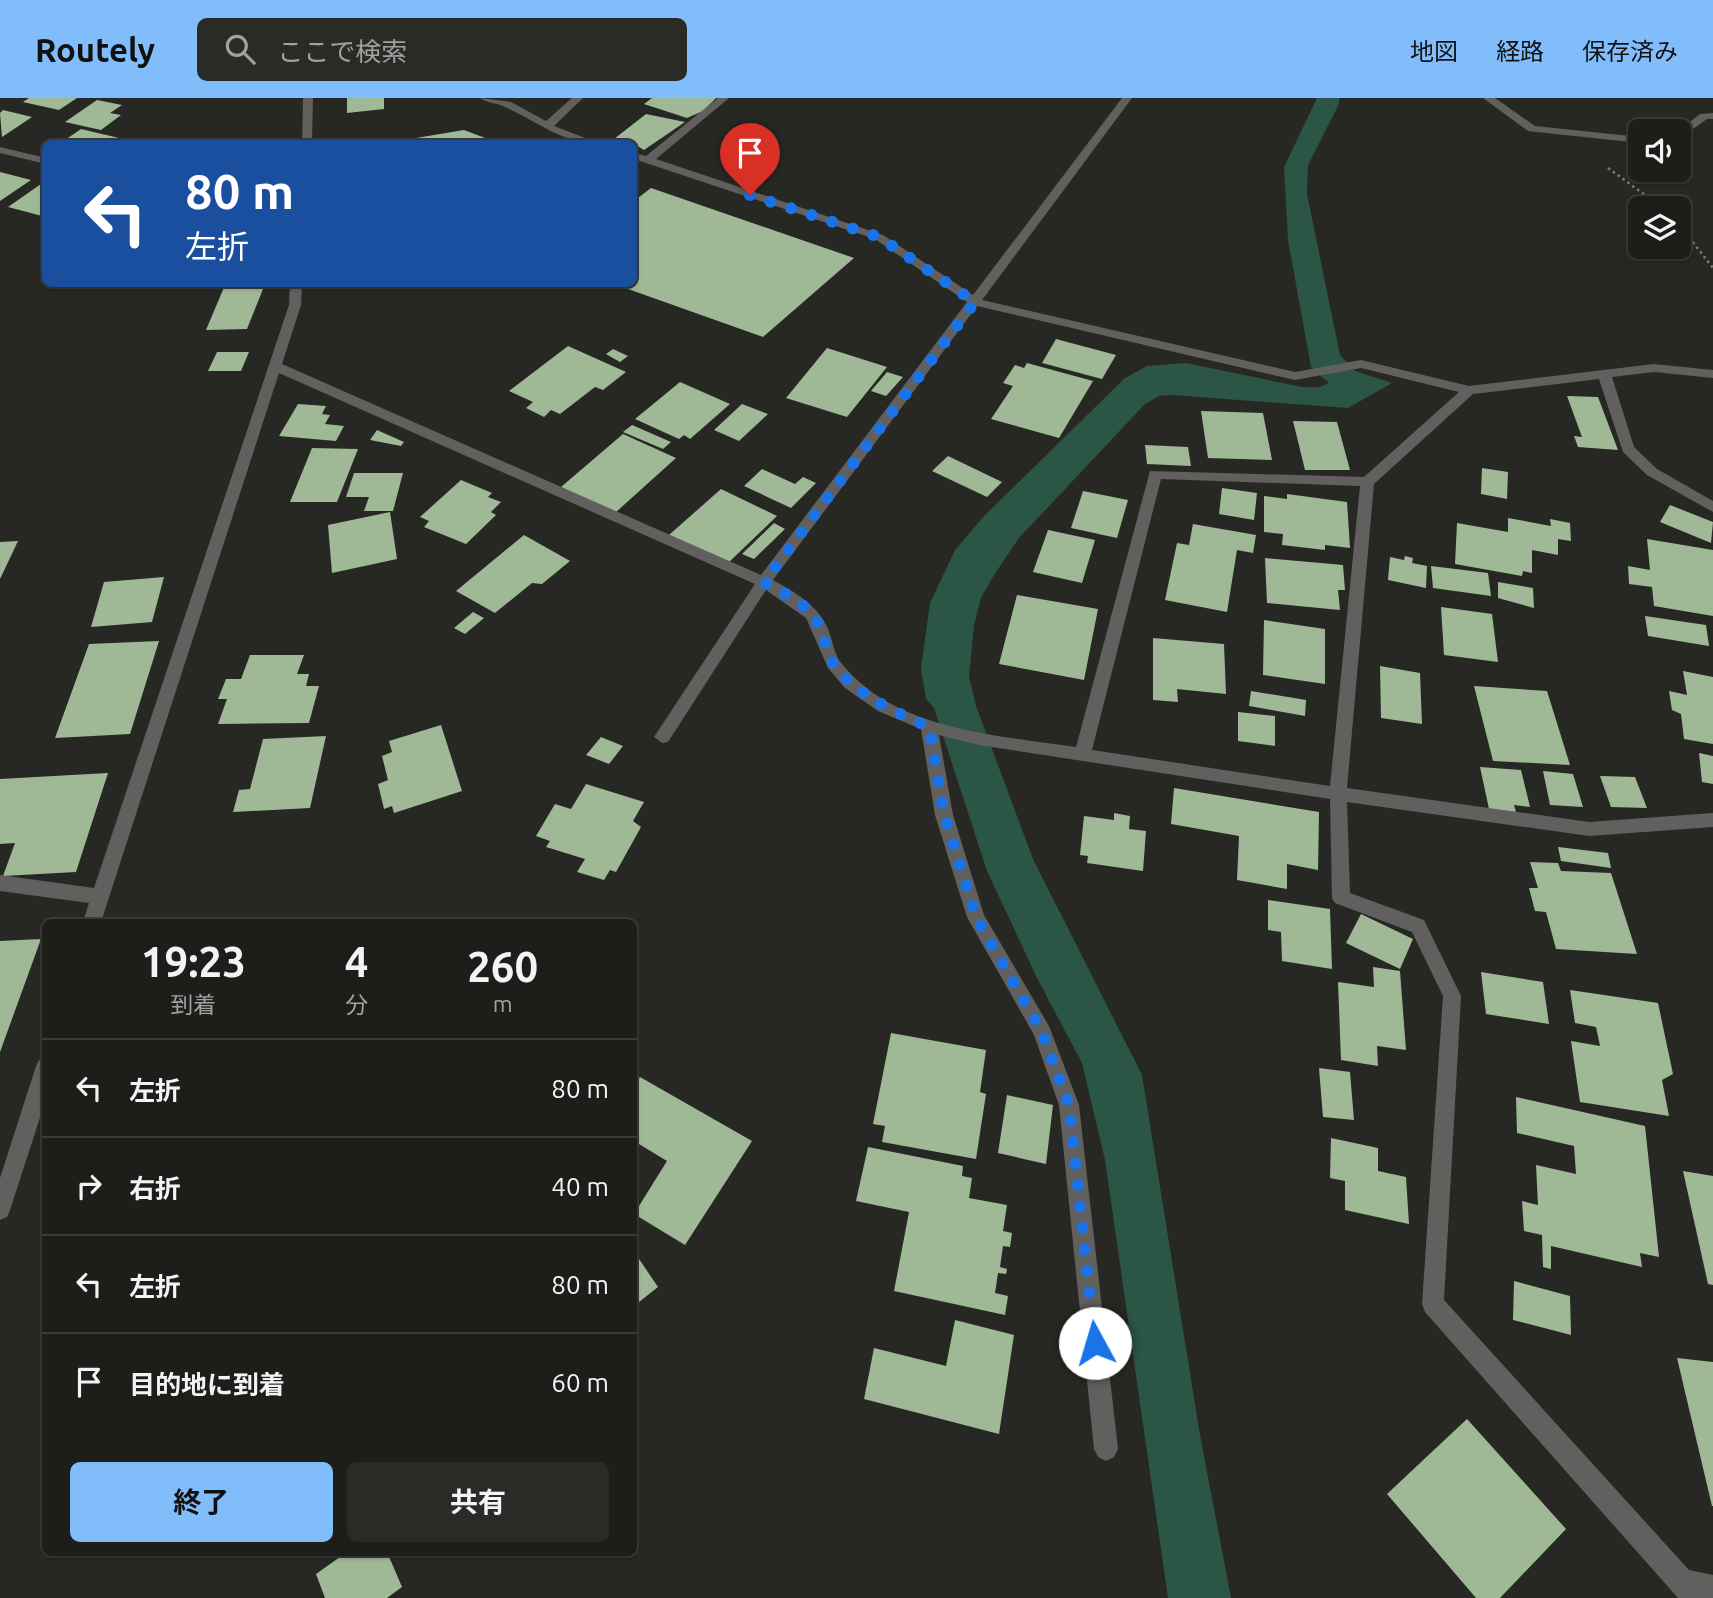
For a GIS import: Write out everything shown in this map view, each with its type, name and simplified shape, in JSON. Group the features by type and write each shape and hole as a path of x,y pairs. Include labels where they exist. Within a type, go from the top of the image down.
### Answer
{"street":[{"path":"307,140 308,98"},
{"path":"485,98 507,104 547,126 585,140"},
{"path":"547,126 578,98"},
{"path":"647,161 724,98"},
{"path":"662,737 764,582 1127,98"},
{"path":"1488,98 1532,130 1628,139"},
{"path":"1691,126 1704,116 1713,116"},
{"path":"0,150 42,160"},
{"path":"637,157 879,237 975,302 1295,376 1361,363 1469,390 1654,368 1713,374"},
{"path":"93,919 273,365 295,305 296,287"},
{"path":"273,365 764,582 797,602 815,619 835,667 854,687 890,710 929,727 979,739 1338,796 1589,829 1713,820"},
{"path":"1604,374 1628,449 1652,472 1713,507"},
{"path":"1469,390 1367,482 1338,796 1341,898 1418,926 1452,996 1433,1304 1687,1590 1713,1587"},
{"path":"1082,755 1155,474 1367,482"},
{"path":"929,727 944,814 976,917 1042,1032 1069,1105 1106,1449"},
{"path":"0,883 101,897"},
{"path":"0,1210 42,1079"}],"path":[{"path":"1601,163 1646,196"},
{"path":"1691,240 1713,268"}],"shaded area":[{"path":"1317,98 1339,98 1339,104 1308,165 1307,194 1340,355 1355,371 1392,383 1348,408 1172,395 1159,396 1145,404 1019,538 981,598 974,625 969,677 976,706 1033,859 1142,1075 1200,1435 1231,1598 1168,1598 1105,1160 1082,1063 1037,978 987,871 934,708 926,699 921,669 930,603 955,550 985,515 1125,378 1147,366 1186,363 1302,387 1320,387 1329,383 1311,367 1288,240 1284,167"}],"building":[{"path":"29,98 77,98 59,110 23,102"},
{"path":"347,98 384,98 384,109 347,113"},
{"path":"652,98 716,98 703,111 687,118 644,104"},
{"path":"97,100 122,105 110,113 121,115 101,130 65,122"},
{"path":"3,110 32,117 2,137 0,113"},
{"path":"646,114 685,122 644,150 637,146 637,140 614,139"},
{"path":"81,129 119,138 116,140 65,140"},
{"path":"464,130 490,140 404,140"},
{"path":"0,172 31,180 0,201"},
{"path":"41,184 42,184 42,216 8,207"},
{"path":"651,188 854,258 763,337 622,287 637,287 637,199"},
{"path":"224,287 264,287 247,329 206,330"},
{"path":"1056,339 1116,355 1102,379 1042,363"},
{"path":"568,346 626,372 603,390 595,387 560,414 551,410 544,417 526,408 533,402 509,391"},
{"path":"827,348 887,367 847,417 786,398"},
{"path":"613,349 628,356 620,362 606,354"},
{"path":"217,352 249,352 241,371 208,371"},
{"path":"1027,363 1093,381 1059,438 991,419 1013,386 1003,383 1015,365 1024,368"},
{"path":"887,372 903,377 886,396 871,391"},
{"path":"680,382 730,404 690,439 684,435 679,439 635,419"},
{"path":"1567,396 1598,397 1618,450 1578,447 1574,436 1582,437"},
{"path":"298,404 326,406 322,414 330,415 325,424 344,426 336,441 279,436"},
{"path":"742,404 768,414 739,441 714,430"},
{"path":"1201,411 1263,413 1272,460 1208,458"},
{"path":"1293,421 1337,422 1350,470 1305,470"},
{"path":"632,425 671,442 663,449 623,432"},
{"path":"377,430 404,442 401,446 370,440"},
{"path":"623,434 676,458 615,513 561,487"},
{"path":"1145,445 1188,447 1191,466 1147,464"},
{"path":"312,448 358,449 337,502 290,502"},
{"path":"948,456 1002,482 987,497 932,471"},
{"path":"1482,468 1508,472 1507,499 1481,494"},
{"path":"762,469 795,484 803,477 816,483 791,508 744,486"},
{"path":"354,473 403,473 393,511 364,511 369,497 346,497"},
{"path":"461,480 492,493 488,497 501,502 491,512 496,515 466,544 424,527 429,521 420,517"},
{"path":"1222,488 1257,493 1254,520 1219,514"},
{"path":"721,489 777,516 727,564 669,535"},
{"path":"1083,491 1128,500 1117,538 1071,528"},
{"path":"1287,494 1347,502 1350,548 1325,545 1325,550 1282,545 1283,534 1264,532 1264,496 1287,499"},
{"path":"1670,505 1713,522 1711,543 1660,522"},
{"path":"390,512 397,559 332,573 328,525"},
{"path":"1508,518 1551,526 1550,519 1570,523 1571,541 1558,539 1558,555 1532,550 1532,573 1523,571 1522,576 1455,564 1457,523 1508,532"},
{"path":"774,523 785,529 754,559 742,554"},
{"path":"1193,524 1256,535 1253,553 1237,550 1227,612 1165,600 1177,543 1189,545"},
{"path":"1048,530 1095,540 1082,583 1033,572"},
{"path":"524,535 570,561 542,584 532,583 495,613 456,591"},
{"path":"1647,539 1713,550 1713,616 1654,606 1652,587 1629,584 1628,566 1650,570"},
{"path":"18,541 0,579 0,542"},
{"path":"1405,556 1413,558 1412,563 1427,566 1426,588 1388,580 1390,557 1404,560"},
{"path":"1265,558 1343,565 1345,590 1338,590 1340,610 1267,603"},
{"path":"1431,566 1488,573 1491,596 1433,588"},
{"path":"164,577 152,622 91,627 104,582"},
{"path":"1498,582 1533,588 1534,608 1498,598"},
{"path":"1017,595 1098,609 1084,680 999,664"},
{"path":"1441,607 1492,614 1498,662 1444,655"},
{"path":"473,612 484,618 465,634 454,628"},
{"path":"1645,616 1706,625 1709,646 1648,636"},
{"path":"1264,620 1325,629 1325,684 1263,675"},
{"path":"1153,638 1224,644 1226,694 1177,689 1178,702 1153,700"},
{"path":"159,641 130,734 55,738 89,644"},
{"path":"250,655 304,655 297,674 309,674 306,686 319,686 309,723 218,724 227,699 218,699 226,679 241,679"},
{"path":"1380,666 1420,673 1422,724 1381,718"},
{"path":"1683,671 1713,677 1713,744 1684,739 1681,714 1672,710 1669,691 1687,695"},
{"path":"1474,686 1547,691 1570,765 1493,761"},
{"path":"1251,691 1306,700 1305,716 1249,706"},
{"path":"1238,712 1275,716 1275,746 1238,741"},
{"path":"441,725 462,791 394,813 392,806 384,809 378,784 388,780 382,756 392,752 389,741"},
{"path":"326,736 310,808 233,812 239,790 250,789 263,739"},
{"path":"601,737 623,746 609,764 586,755"},
{"path":"1699,753 1713,756 1713,784 1702,782"},
{"path":"1480,767 1521,770 1530,807 1514,805 1516,812 1489,809"},
{"path":"1543,771 1573,774 1583,807 1550,805"},
{"path":"108,773 76,872 3,876 15,843 0,844 0,779"},
{"path":"1600,776 1635,777 1647,808 1611,807"},
{"path":"586,784 644,802 633,821 641,827 616,872 610,870 604,880 577,872 585,859 546,847 550,841 536,836 555,804 571,809"},
{"path":"1174,788 1319,812 1318,870 1287,864 1287,889 1237,880 1239,836 1171,824"},
{"path":"1114,813 1130,816 1129,829 1146,831 1143,871 1087,863 1088,856 1080,855 1084,816 1114,820"},
{"path":"1558,847 1608,853 1611,868 1561,861"},
{"path":"1530,862 1558,863 1561,871 1611,873 1637,954 1556,949 1546,912 1535,911 1529,888 1538,888"},
{"path":"1268,900 1330,909 1332,969 1282,961 1281,932 1268,930"},
{"path":"1361,914 1413,939 1400,969 1346,943"},
{"path":"41,939 0,1052 0,941"},
{"path":"1373,967 1400,971 1406,1050 1377,1046 1378,1066 1341,1060 1338,982 1374,987"},
{"path":"1481,972 1543,982 1549,1024 1486,1014"},
{"path":"1570,990 1658,1003 1673,1074 1662,1080 1669,1116 1580,1102 1571,1041 1600,1046 1596,1027 1575,1023"},
{"path":"891,1033 986,1050 980,1092 986,1094 976,1159 882,1142 885,1126 873,1124"},
{"path":"1319,1068 1350,1072 1354,1120 1323,1117"},
{"path":"640,1077 752,1141 685,1245 637,1216 637,1209 667,1161 637,1143 637,1081"},
{"path":"1007,1095 1053,1105 1046,1164 998,1153"},
{"path":"1516,1097 1645,1126 1659,1257 1640,1253 1642,1267 1551,1246 1551,1269 1543,1267 1542,1235 1524,1231 1522,1201 1538,1205 1536,1165 1576,1174 1574,1146 1517,1133"},
{"path":"1331,1138 1378,1148 1378,1171 1406,1177 1409,1224 1345,1210 1345,1181 1330,1178"},
{"path":"868,1147 963,1166 962,1176 972,1178 969,1198 1007,1205 1003,1231 1012,1233 1010,1247 1003,1246 1000,1267 1007,1269 1006,1274 998,1273 995,1293 1008,1296 1005,1315 894,1291 909,1212 856,1201"},
{"path":"1683,1171 1713,1176 1713,1285 1708,1284"},
{"path":"637,1256 658,1287 637,1304"},
{"path":"1514,1281 1570,1296 1571,1335 1513,1320"},
{"path":"955,1320 1014,1335 999,1434 864,1399 874,1348 946,1366"},
{"path":"1677,1358 1713,1362 1713,1506 1712,1506"},
{"path":"1467,1419 1566,1529 1500,1598 1476,1598 1387,1494"},
{"path":"341,1556 389,1556 402,1587 387,1598 325,1598 316,1574"}],"route":[{"path":"750,195 879,237 975,302 764,582 797,602 815,619 835,667 854,687 890,710 929,727 944,814 976,917 1042,1032 1069,1105 1095,1343"}]}
